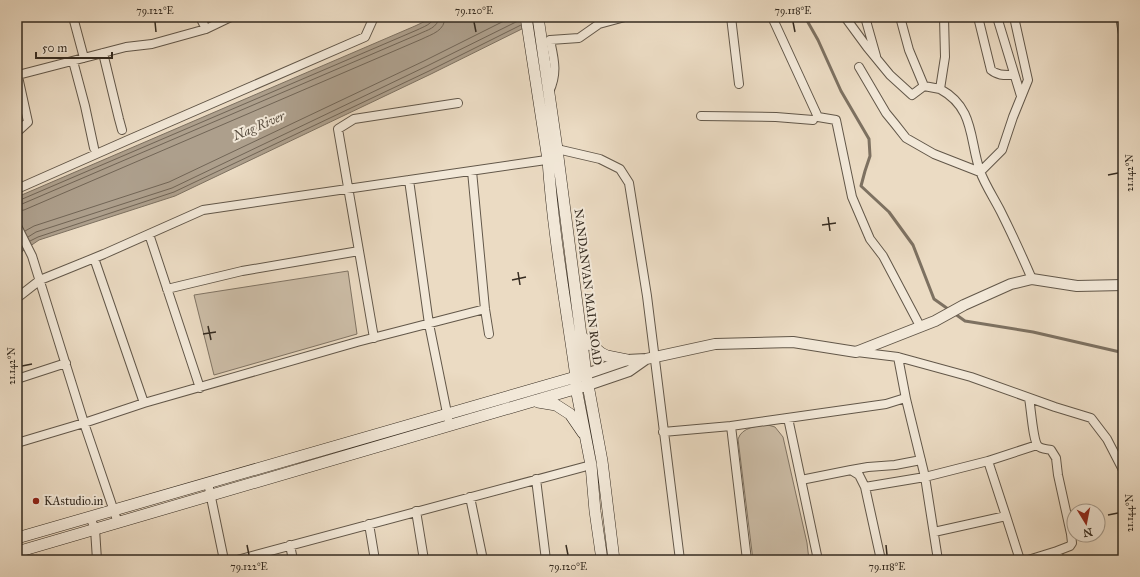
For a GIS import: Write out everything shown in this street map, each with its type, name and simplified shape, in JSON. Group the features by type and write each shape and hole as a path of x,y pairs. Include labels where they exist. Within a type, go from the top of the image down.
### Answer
{"main road":[{"path":"526,17 534,32 554,156 549,184 561,273 582,381 586,439 591,465 595,511 602,560"},
{"name":"NANDANVAN MAIN ROAD","path":"538,17 534,32 549,92 554,156 581,336 582,381 602,461 614,560"},
{"path":"581,336 601,353 627,360"},
{"path":"17,538 208,483 449,420 533,401 582,381"},
{"path":"17,552 210,496 449,420 582,381"},
{"path":"533,401 556,405 570,414 586,439"}],"street":[{"path":"73,17 84,58"},
{"path":"200,17 206,29"},
{"path":"17,132 28,122 17,73 73,61 126,47 152,44 206,29 231,17"},
{"path":"17,189 365,38 374,17"},
{"path":"549,92 553,83 555,67 550,40 579,38 599,24 625,17"},
{"path":"731,17 740,84"},
{"path":"772,17 818,117 836,120 852,197 870,239 883,256 920,326"},
{"path":"845,17 877,59 912,95 924,86 940,89 950,94 960,106 969,123 980,172 1032,279"},
{"path":"865,17 877,59"},
{"path":"900,17 909,50 924,86"},
{"path":"940,89 945,57 944,17"},
{"path":"978,17 991,70 995,74 1014,75"},
{"path":"997,17 1021,96"},
{"path":"980,172 1002,150 1028,80 1014,17"},
{"path":"1120,17 1123,34"},
{"path":"103,53 122,130"},
{"path":"73,61 86,106 94,148"},
{"path":"859,67 886,113 906,138 934,154 980,172"},
{"path":"374,338 338,129 354,119 458,103"},
{"path":"701,116 776,117 813,120"},
{"path":"17,298 40,280 203,210 472,172 554,156 600,159 620,169 629,183 647,296 650,358 663,432 680,560"},
{"path":"472,172 485,309 489,334"},
{"path":"409,180 428,324 449,420"},
{"path":"17,226 32,256 84,423 118,523"},
{"path":"149,234 200,388"},
{"path":"167,290 242,271 359,251"},
{"path":"94,258 144,403"},
{"path":"856,352 935,321 964,305 1011,284 1032,279 1077,286 1123,285"},
{"path":"17,443 144,403 374,338 485,309"},
{"path":"582,381 627,360 650,358 715,344 793,342 898,357 971,377 1055,408 1091,418 1107,438 1123,470"},
{"path":"898,357 906,399 925,477 938,560"},
{"path":"582,381 630,371 650,358"},
{"path":"17,379 66,363"},
{"path":"1028,398 1034,438 1037,445 1051,450 1056,458 1072,543 1070,546 1028,560"},
{"path":"663,432 731,426 886,404 906,399"},
{"path":"788,418 818,560"},
{"path":"731,426 747,560"},
{"path":"865,487 925,477 988,461 1037,445"},
{"path":"801,480 868,467 895,465 921,460"},
{"path":"988,461 1020,560"},
{"path":"237,560 470,496 591,465"},
{"path":"851,470 859,474 865,487 880,560"},
{"path":"536,479 546,560"},
{"path":"208,483 224,560"},
{"path":"470,496 483,560"},
{"path":"416,511 424,560"},
{"path":"934,532 1006,516"},
{"path":"90,517 95,529 96,560"},
{"path":"369,524 375,560"},
{"path":"290,546 293,560"},
{"path":"1057,550 1060,560"}],"shaded area":[{"path":"348,271 357,334 214,375 194,295"},
{"path":"768,425 775,427 783,437 807,543 809,560 753,560 738,439 746,430"}],"water":[{"name":"Nag River","path":"434,17 546,17 431,74 175,196 39,240 17,255 17,197"}],"waterway":[{"path":"805,17 818,40 841,91 869,139 870,156 861,186 889,212 913,245 934,299 965,321 1033,332 1120,352 1123,356"}],"place":[{"name":"KAstudio.in","path":"36,501"}]}
